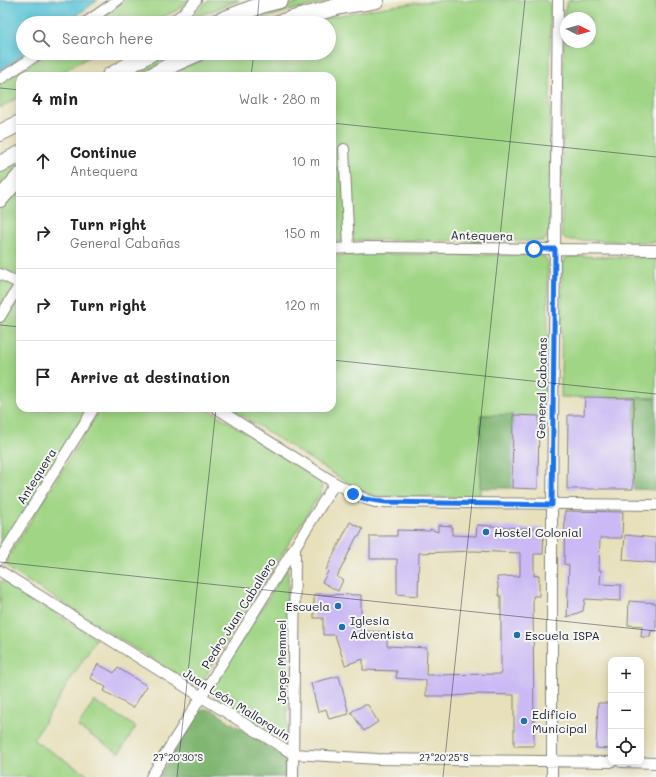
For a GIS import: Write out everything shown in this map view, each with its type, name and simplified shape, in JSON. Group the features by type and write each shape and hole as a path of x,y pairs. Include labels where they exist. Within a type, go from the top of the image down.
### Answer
{"main road":[{"path":"233,16 264,4 280,0"},
{"path":"304,16 340,6 376,0"},
{"path":"117,72 139,60"},
{"path":"159,72 182,60"},
{"path":"0,133 16,125"},
{"path":"0,164 16,156"},
{"path":"0,199 16,181"}],"street":[{"path":"95,16 118,0"},
{"path":"180,16 196,0"},
{"name":"General Cabañas","path":"552,777 552,505 558,0"},
{"path":"0,79 29,60"},
{"path":"344,149 349,248"},
{"name":"Antequera","path":"336,249 656,250"},
{"path":"0,274 16,282"},
{"path":"0,317 16,291"},
{"name":"Antequera","path":"0,558 91,412"},
{"path":"222,412 335,483 365,499 375,502 656,505"},
{"name":"Pedro Juan Caballero","path":"151,777 335,483"},
{"name":"Jorge Memmel","path":"293,777 295,548"},
{"name":"Juan León Mallorquín","path":"0,571 293,754 378,759 608,762"},
{"path":"644,763 656,763"}],"green space":[{"path":"125,0 190,0 177,10 165,16 102,16"},
{"path":"209,0 239,0 199,16 190,16"},
{"path":"306,0 338,0 286,11 272,16 257,16"},
{"path":"445,0 546,0 550,5 550,232 548,237 543,241 363,240 336,242 336,72 175,72 200,60 336,60 336,16 335,16 409,4"},
{"path":"569,0 656,0 656,242 566,240 562,235 564,48 596,48 596,12 564,12"},
{"path":"37,60 84,60 62,72 19,72"},
{"path":"154,60 169,60 146,72 131,72"},
{"path":"16,74 16,98 0,108 0,84"},
{"path":"16,164 16,169 0,185 0,172"},
{"path":"16,187 16,275 0,267 0,205"},
{"path":"368,254 537,255 545,257 548,262 547,416 481,415 480,498 377,496 366,493 236,412 336,412 336,256"},
{"path":"570,256 656,258 656,398 561,397 562,267 565,259"},
{"path":"0,274 16,282 16,412 92,412 0,559"},
{"path":"634,398 656,398 656,490 633,489"},
{"path":"99,412 212,412 317,477 322,484 321,492 201,683 197,684 188,682 12,571 7,565 8,557"},
{"path":"481,415 513,415 513,488 480,488"},
{"path":"288,567 287,730 285,737 280,740 216,699 213,689 215,683"},
{"path":"0,581 5,582 96,639 33,740 91,777 0,777"},
{"path":"94,701 136,727 119,753 78,727"},
{"path":"206,709 214,711 283,757 286,762 286,777 159,777 199,712"}],"water":[{"path":"0,0 98,0 76,16 16,16 16,59 0,71"}],"building":[{"path":"585,397 634,398 633,489 567,489 568,415 584,415"},
{"path":"513,415 539,416 538,489 512,488"},
{"path":"565,511 623,512 622,538 600,538 599,570 601,570 600,584 621,585 621,601 585,599 583,611 567,617 569,565 564,564"},
{"path":"350,522 363,529 359,537 357,536 337,577 343,580 338,591 322,582 328,572 326,570"},
{"path":"438,525 452,526 452,535 476,536 477,525 544,528 543,554 534,554 534,576 539,575 539,596 533,596 534,746 514,746 514,695 476,694 426,696 426,680 396,678 397,671 363,670 363,659 345,665 335,635 323,635 323,618 314,618 314,594 361,595 361,631 387,632 387,646 427,648 426,675 501,674 501,596 499,596 497,577 520,576 520,553 474,551 419,553 418,596 397,594 397,559 370,559 370,536 397,536 397,530 430,531 430,529 438,532"},
{"path":"625,535 656,538 656,563 623,560"},
{"path":"629,601 656,603 656,631 651,631 650,637 641,637 642,626 628,625"},
{"path":"98,664 114,673 118,668 147,686 133,708 104,691 106,687 90,678"},
{"path":"339,676 349,714 329,719 326,709 318,712 311,683"},
{"path":"598,703 608,703 608,749 596,748"},
{"path":"364,705 368,705 378,722 364,731 351,712"}],"place":[{"name":"Hostel Colonial","path":"486,532"},
{"name":"Escuela","path":"338,606"},
{"name":"Iglesia Adventista","path":"342,627"},
{"name":"Escuela ISPA","path":"517,635"},
{"name":"Edificio Municipal","path":"524,721"}],"route":[{"path":"353,494 375,502 552,505 555,249 534,249"}]}
